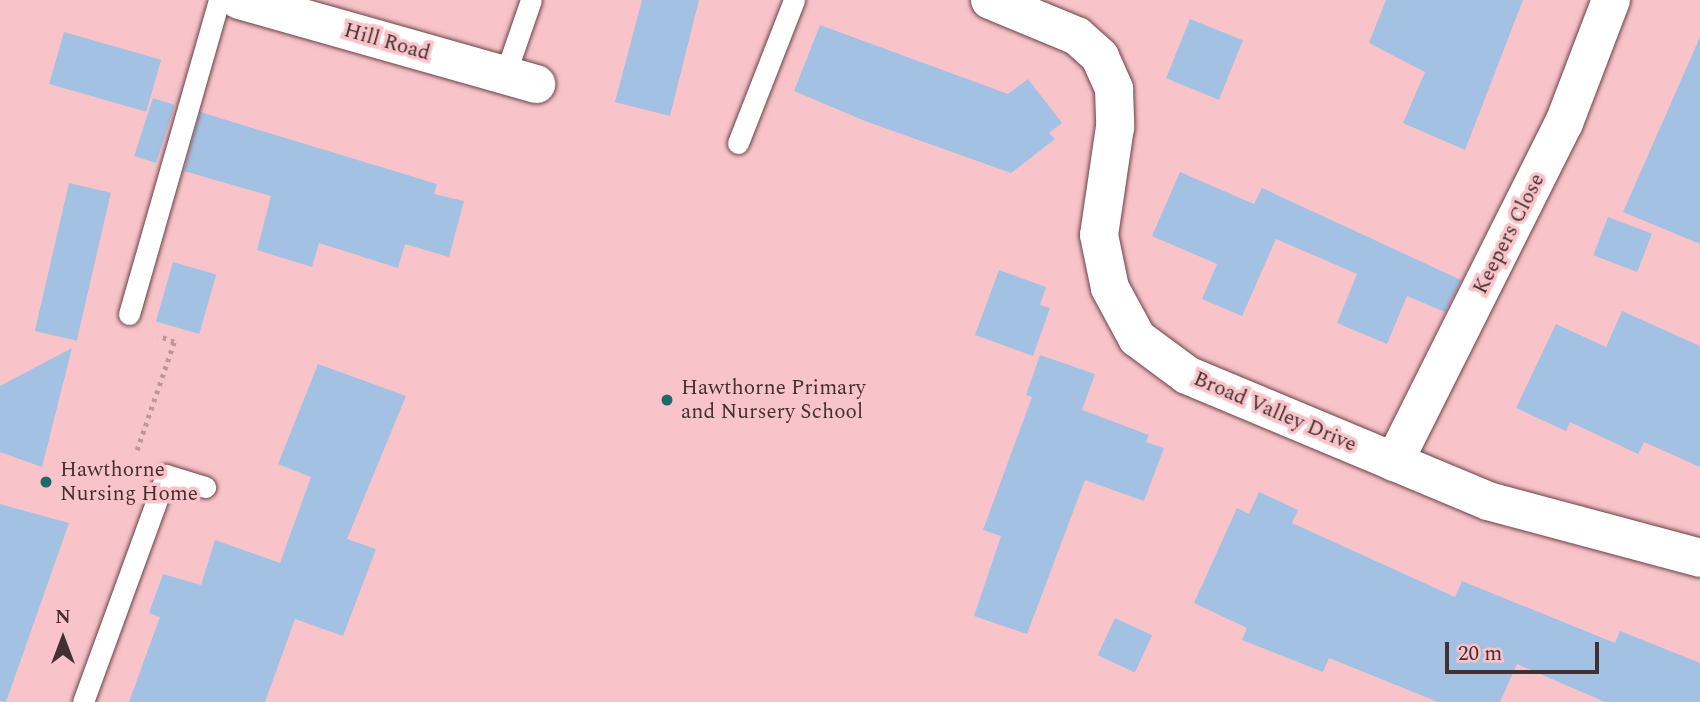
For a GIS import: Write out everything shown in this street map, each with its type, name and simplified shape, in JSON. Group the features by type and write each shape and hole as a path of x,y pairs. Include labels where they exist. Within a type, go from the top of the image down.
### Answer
{"street":[{"name":"Hill Road","path":"239,0 520,80"},
{"name":"Broad Valley Drive","path":"990,0 1077,36 1100,57 1114,89 1115,127 1100,235 1110,288 1137,338 1187,375 1488,501 1700,558"},
{"name":"Keepers Close","path":"1394,462 1564,123 1611,0"}],"lane":[{"path":"129,314 219,0"},
{"path":"520,80 531,0"},
{"path":"738,143 794,0"},
{"path":"83,702 166,475 205,487"}],"building":[{"path":"642,0 699,0 670,116 615,102"},
{"path":"1386,0 1523,0 1465,150 1403,123 1425,72 1369,43"},
{"path":"1190,19 1243,40 1219,100 1166,78"},
{"path":"820,25 1008,94 1028,79 1062,123 1049,133 1055,139 1011,173 865,121 794,91"},
{"path":"64,32 161,60 146,112 49,84"},
{"path":"1700,37 1700,244 1623,212"},
{"path":"153,98 175,105 156,163 134,156"},
{"path":"200,112 437,184 434,194 464,201 449,257 405,244 398,268 319,243 312,267 257,250 271,196 184,171"},
{"path":"1180,172 1254,204 1262,188 1461,280 1445,312 1407,296 1387,344 1337,323 1357,274 1276,239 1242,316 1202,299 1217,264 1152,236"},
{"path":"69,183 111,193 77,341 35,331"},
{"path":"1608,217 1652,234 1637,272 1593,255"},
{"path":"173,262 216,274 199,334 156,322"},
{"path":"999,270 1046,287 1040,305 1050,308 1033,356 975,335"},
{"path":"1622,311 1700,346 1700,467 1644,442 1638,454 1570,422 1566,431 1516,408 1556,324 1606,347"},
{"path":"72,348 42,467 0,452 0,386"},
{"path":"1040,355 1095,374 1082,410 1149,435 1146,442 1164,448 1144,501 1085,480 1027,634 974,616 1001,536 983,530 1032,397 1026,395"},
{"path":"318,364 406,396 347,539 376,549 343,636 295,619 265,702 129,702 160,617 149,613 163,574 201,585 215,540 280,563 311,477 278,464"},
{"path":"1259,492 1298,510 1292,523 1455,597 1462,581 1615,643 1620,631 1700,663 1700,702 1605,702 1517,664 1500,702 1438,702 1329,658 1323,672 1242,640 1247,628 1194,603 1237,508 1249,514"},
{"path":"0,504 69,523 6,702 0,701"},
{"path":"1115,618 1152,635 1135,672 1098,655"}],"place":[{"name":"Hawthorne Primary and Nursery School","path":"667,400"},
{"name":"Hawthorne Nursing Home","path":"46,482"}]}
